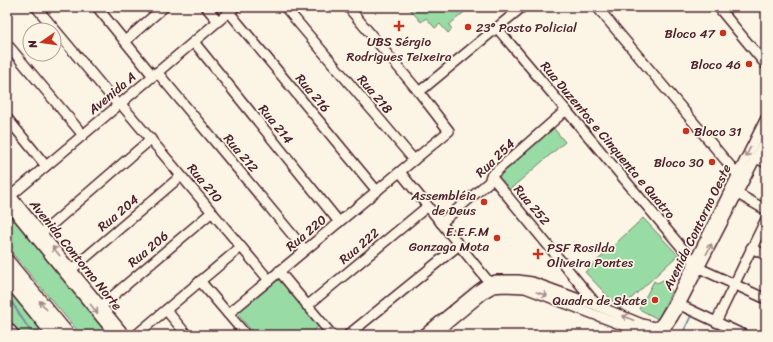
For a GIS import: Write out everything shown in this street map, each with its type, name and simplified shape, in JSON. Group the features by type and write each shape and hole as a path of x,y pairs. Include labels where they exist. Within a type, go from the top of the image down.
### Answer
{"highway":[{"path":"7,261 68,335"},
{"path":"7,277 54,335"}],"street":[{"name":"Rua 210","path":"36,7 182,176 269,280"},
{"name":"Rua 212","path":"97,7 305,250"},
{"path":"125,40 164,7"},
{"path":"206,7 218,21"},
{"name":"Rua 218","path":"285,7 414,160"},
{"path":"348,7 419,92 522,7"},
{"path":"597,7 738,174 746,179"},
{"path":"718,7 766,65"},
{"name":"Avenida A","path":"8,197 232,10"},
{"name":"Rua 216","path":"232,10 377,191"},
{"name":"Rua Duzentos e Cinquenta e Quatro","path":"497,28 696,265"},
{"name":"Rua 214","path":"194,42 339,222"},
{"path":"7,44 83,135"},
{"name":"Rua 220","path":"228,314 449,131 419,92"},
{"name":"Rua 254","path":"441,223 489,182 491,176 566,110"},
{"path":"7,118 46,166"},
{"name":"Avenida Contorno Oeste","path":"660,328 670,324 680,305 696,265 738,174 765,124"},
{"name":"Avenida Contorno Oeste","path":"660,328 738,194 766,138"},
{"path":"42,233 151,140"},
{"path":"756,158 766,163"},
{"path":"400,172 491,285 525,288 643,333 650,334 660,328"},
{"name":"Rua 204","path":"71,270 182,176"},
{"name":"Rua 252","path":"491,176 598,306"},
{"path":"738,194 766,210"},
{"name":"Avenida Contorno Norte","path":"8,197 42,233 71,270 114,335"},
{"name":"Avenida Contorno Norte","path":"8,197 82,288 101,306 125,335"},
{"name":"Rua 222","path":"308,306 428,206"},
{"name":"Rua 206","path":"101,306 212,212"},
{"path":"716,322 766,219"},
{"path":"348,335 459,245"},
{"path":"136,335 241,247"},
{"path":"751,248 766,255"},
{"path":"696,265 766,300"},
{"path":"279,272 332,335"},
{"path":"423,335 491,285 502,279 532,282 650,327 660,328"},
{"path":"200,281 246,335"},
{"path":"434,335 491,285"},
{"path":"680,305 744,335"},
{"path":"166,310 186,335"},
{"path":"7,326 14,335"}],"green space":[{"path":"408,7 477,7 472,11 469,8 449,25 452,29 448,33 440,24 435,28 426,18 421,22"},
{"path":"551,125 565,142 508,191 496,176"},
{"path":"7,211 108,335 81,335 7,247"},
{"path":"643,218 678,255 620,309 585,272"},
{"path":"278,277 319,326 308,335 255,335 236,312"},
{"name":"Quadra de Skate","path":"663,280 668,282 670,288 669,290 672,291 658,319 639,309 654,281 657,283"},
{"path":"7,283 50,335 22,335 7,317"}],"waterway":[{"path":"7,295 29,329 35,335"},
{"path":"682,335 691,316"}],"place":[{"name":"UBS Sérgio Rodrigues Teixeira","path":"399,26"},
{"name":"23º Posto Policial","path":"468,27"},
{"name":"Bloco 47","path":"723,33"},
{"name":"Bloco 46","path":"749,64"},
{"name":"Bloco 31","path":"686,131"},
{"name":"Bloco 30","path":"712,162"},
{"name":"Assembléia de Deus","path":"484,202"},
{"name":"E.E.F.M Gonzaga Mota","path":"497,238"},
{"name":"PSF Rosilda Oliveira Pontes","path":"538,254"},
{"name":"Quadra de Skate","path":"655,300"}]}
